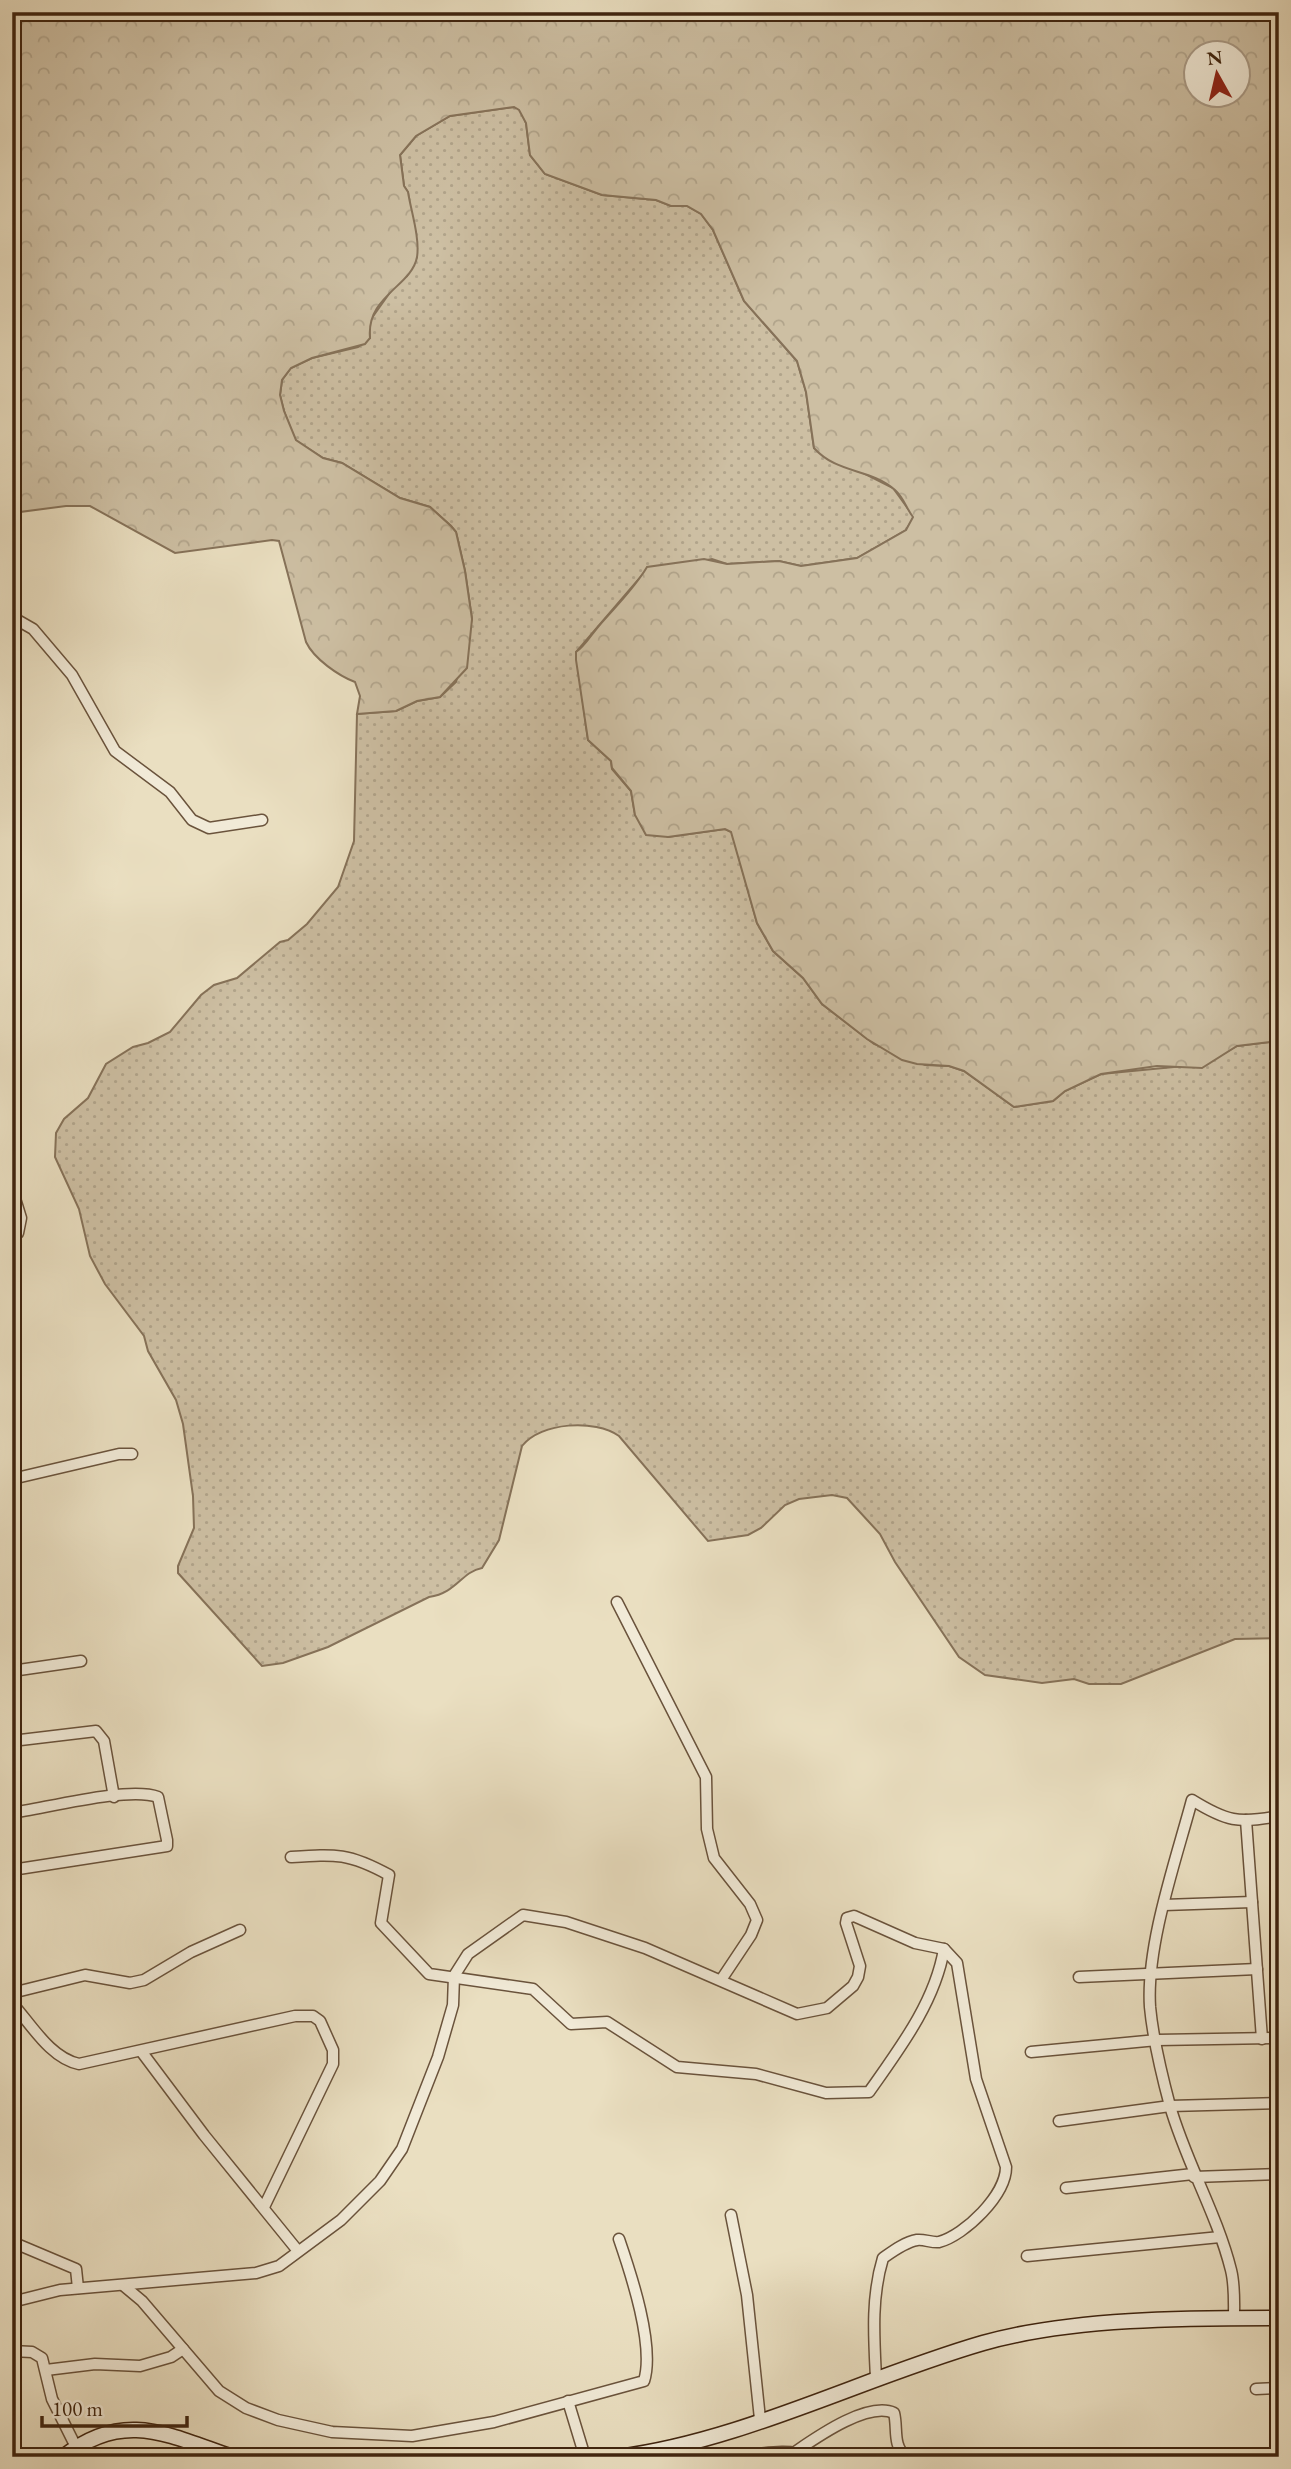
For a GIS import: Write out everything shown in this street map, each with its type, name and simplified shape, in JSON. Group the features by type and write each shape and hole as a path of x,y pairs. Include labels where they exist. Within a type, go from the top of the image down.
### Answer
{"main road":[{"path":"618,2457 651,2454 966,2348 1010,2337 1083,2325 1279,2318"},
{"path":"63,2457 76,2447 108,2431 132,2428 161,2432 232,2457"}],"street":[{"path":"12,617 33,629 72,675 115,751 170,792 192,820 209,828 262,820"},
{"path":"12,1189 21,1218 18,1233 12,1237"},
{"path":"12,1479 119,1454 132,1454"},
{"path":"617,1602 706,1777 707,1829 714,1858 750,1904 757,1920 751,1935 720,1980"},
{"path":"12,1671 81,1661"},
{"path":"12,1741 96,1731 104,1741 114,1797"},
{"path":"12,1812 114,1797 158,1797 167,1846 12,1870"},
{"path":"1234,2318 1232,2273 1170,2106 1150,2008 1152,1972 1164,1905 1192,1800 1222,1818 1246,1820 1279,1816"},
{"path":"1246,1820 1262,2039"},
{"path":"291,1857 325,1855 358,1858 389,1875 381,1923 429,1974 533,1989 571,2024 607,2022 677,2067 756,2074 826,2093 869,2092 939,1978 944,1949"},
{"path":"1164,1905 1252,1902"},
{"path":"12,2302 78,2288 256,2273 279,2266 341,2220 380,2181 402,2149 438,2057 453,2005 454,1976 468,1954 523,1915 566,1922 645,1948 796,2014 827,2008 853,1986 860,1966 846,1923 847,1918 854,1916 915,1943 944,1949 957,1963 976,2079 998,2139 1006,2177 996,2198 969,2225 939,2242 918,2240 883,2258 873,2325 876,2378"},
{"path":"12,1993 85,1975 130,1983 144,1980 191,1952 240,1930"},
{"path":"1079,1977 1257,1969"},
{"path":"12,2003 56,2053 67,2061 79,2064 295,2016 313,2017 320,2021 333,2050 330,2076 264,2207"},
{"path":"1031,2052 1157,2040 1279,2038"},
{"path":"141,2052 204,2135 298,2250"},
{"path":"1059,2121 1170,2106 1279,2103"},
{"path":"1066,2188 1194,2175 1279,2174"},
{"path":"731,2215 747,2295 760,2419"},
{"path":"1027,2256 1220,2237"},
{"path":"124,2286 142,2301 219,2391 246,2409 278,2420 332,2432 412,2436 494,2422 568,2401 632,2387 644,2381 648,2369 640,2311 619,2239"},
{"path":"12,2242 76,2269 78,2288"},
{"path":"46,2370 95,2364 140,2367 171,2357 183,2349"},
{"path":"12,2351 37,2354 46,2370 52,2399 76,2447"},
{"path":"1256,2389 1279,2388"},
{"path":"568,2401 585,2457"},
{"path":"795,2452 825,2431 875,2410 885,2409 894,2413 895,2438 900,2452 906,2457"},
{"path":"681,2444 700,2456 795,2452 807,2457"}],"green space":[{"path":"12,12 1279,12 1279,1041 1237,1046 1202,1068 1157,1066 1101,1074 1065,1091 1053,1101 1014,1107 964,1071 949,1066 902,1060 867,1039 822,1004 803,978 773,951 757,923 731,832 725,829 668,837 646,835 635,815 631,791 612,768 611,761 588,740 576,652 647,567 704,559 727,564 779,561 801,566 857,558 906,530 913,517 898,493 885,483 843,467 814,448 806,392 797,361 744,301 713,230 701,214 687,206 671,206 656,200 602,195 545,174 530,155 526,123 519,110 514,107 450,116 416,136 400,155 404,186 408,192 415,224 417,257 413,267 375,312 370,338 365,344 312,358 291,368 282,380 280,395 296,440 323,458 342,463 400,498 430,507 456,532 472,619 467,668 440,697 417,701 396,711 357,714 360,696 355,682 328,666 315,655 306,642 279,541 175,553 90,506 66,506 12,513"},
{"path":"514,107 520,109 526,123 530,155 545,174 602,195 656,200 671,206 687,206 701,214 713,230 744,301 797,361 806,392 814,448 893,488 914,517 906,530 857,558 801,566 779,561 727,564 712,559 644,573 576,652 588,740 611,761 612,769 631,791 635,815 668,837 725,829 732,832 757,923 773,951 803,978 822,1004 874,1044 925,1065 949,1066 964,1071 1014,1107 1053,1101 1065,1091 1101,1074 1205,1064 1237,1046 1279,1041 1279,1638 1235,1639 1121,1684 1089,1684 1074,1679 1042,1683 985,1675 959,1657 895,1562 880,1534 847,1498 832,1495 799,1499 785,1505 761,1528 748,1535 708,1541 619,1436 583,1425 542,1432 522,1446 499,1540 482,1568 446,1591 328,1647 283,1663 262,1666 178,1573 178,1566 194,1528 193,1496 183,1424 176,1400 148,1351 144,1336 105,1284 90,1256 79,1209 55,1157 56,1133 64,1119 88,1098 106,1064 133,1047 170,1032 201,995 214,985 237,978 280,942 288,940 307,924 338,887 354,841 357,714 396,711 417,701 440,697 456,682 472,619 456,532 430,507 400,498 342,463 323,458 295,440 280,395 282,380 291,368 312,358 358,347 370,338 369,322 396,284 407,276 417,257 400,155 416,136 450,116"}]}
